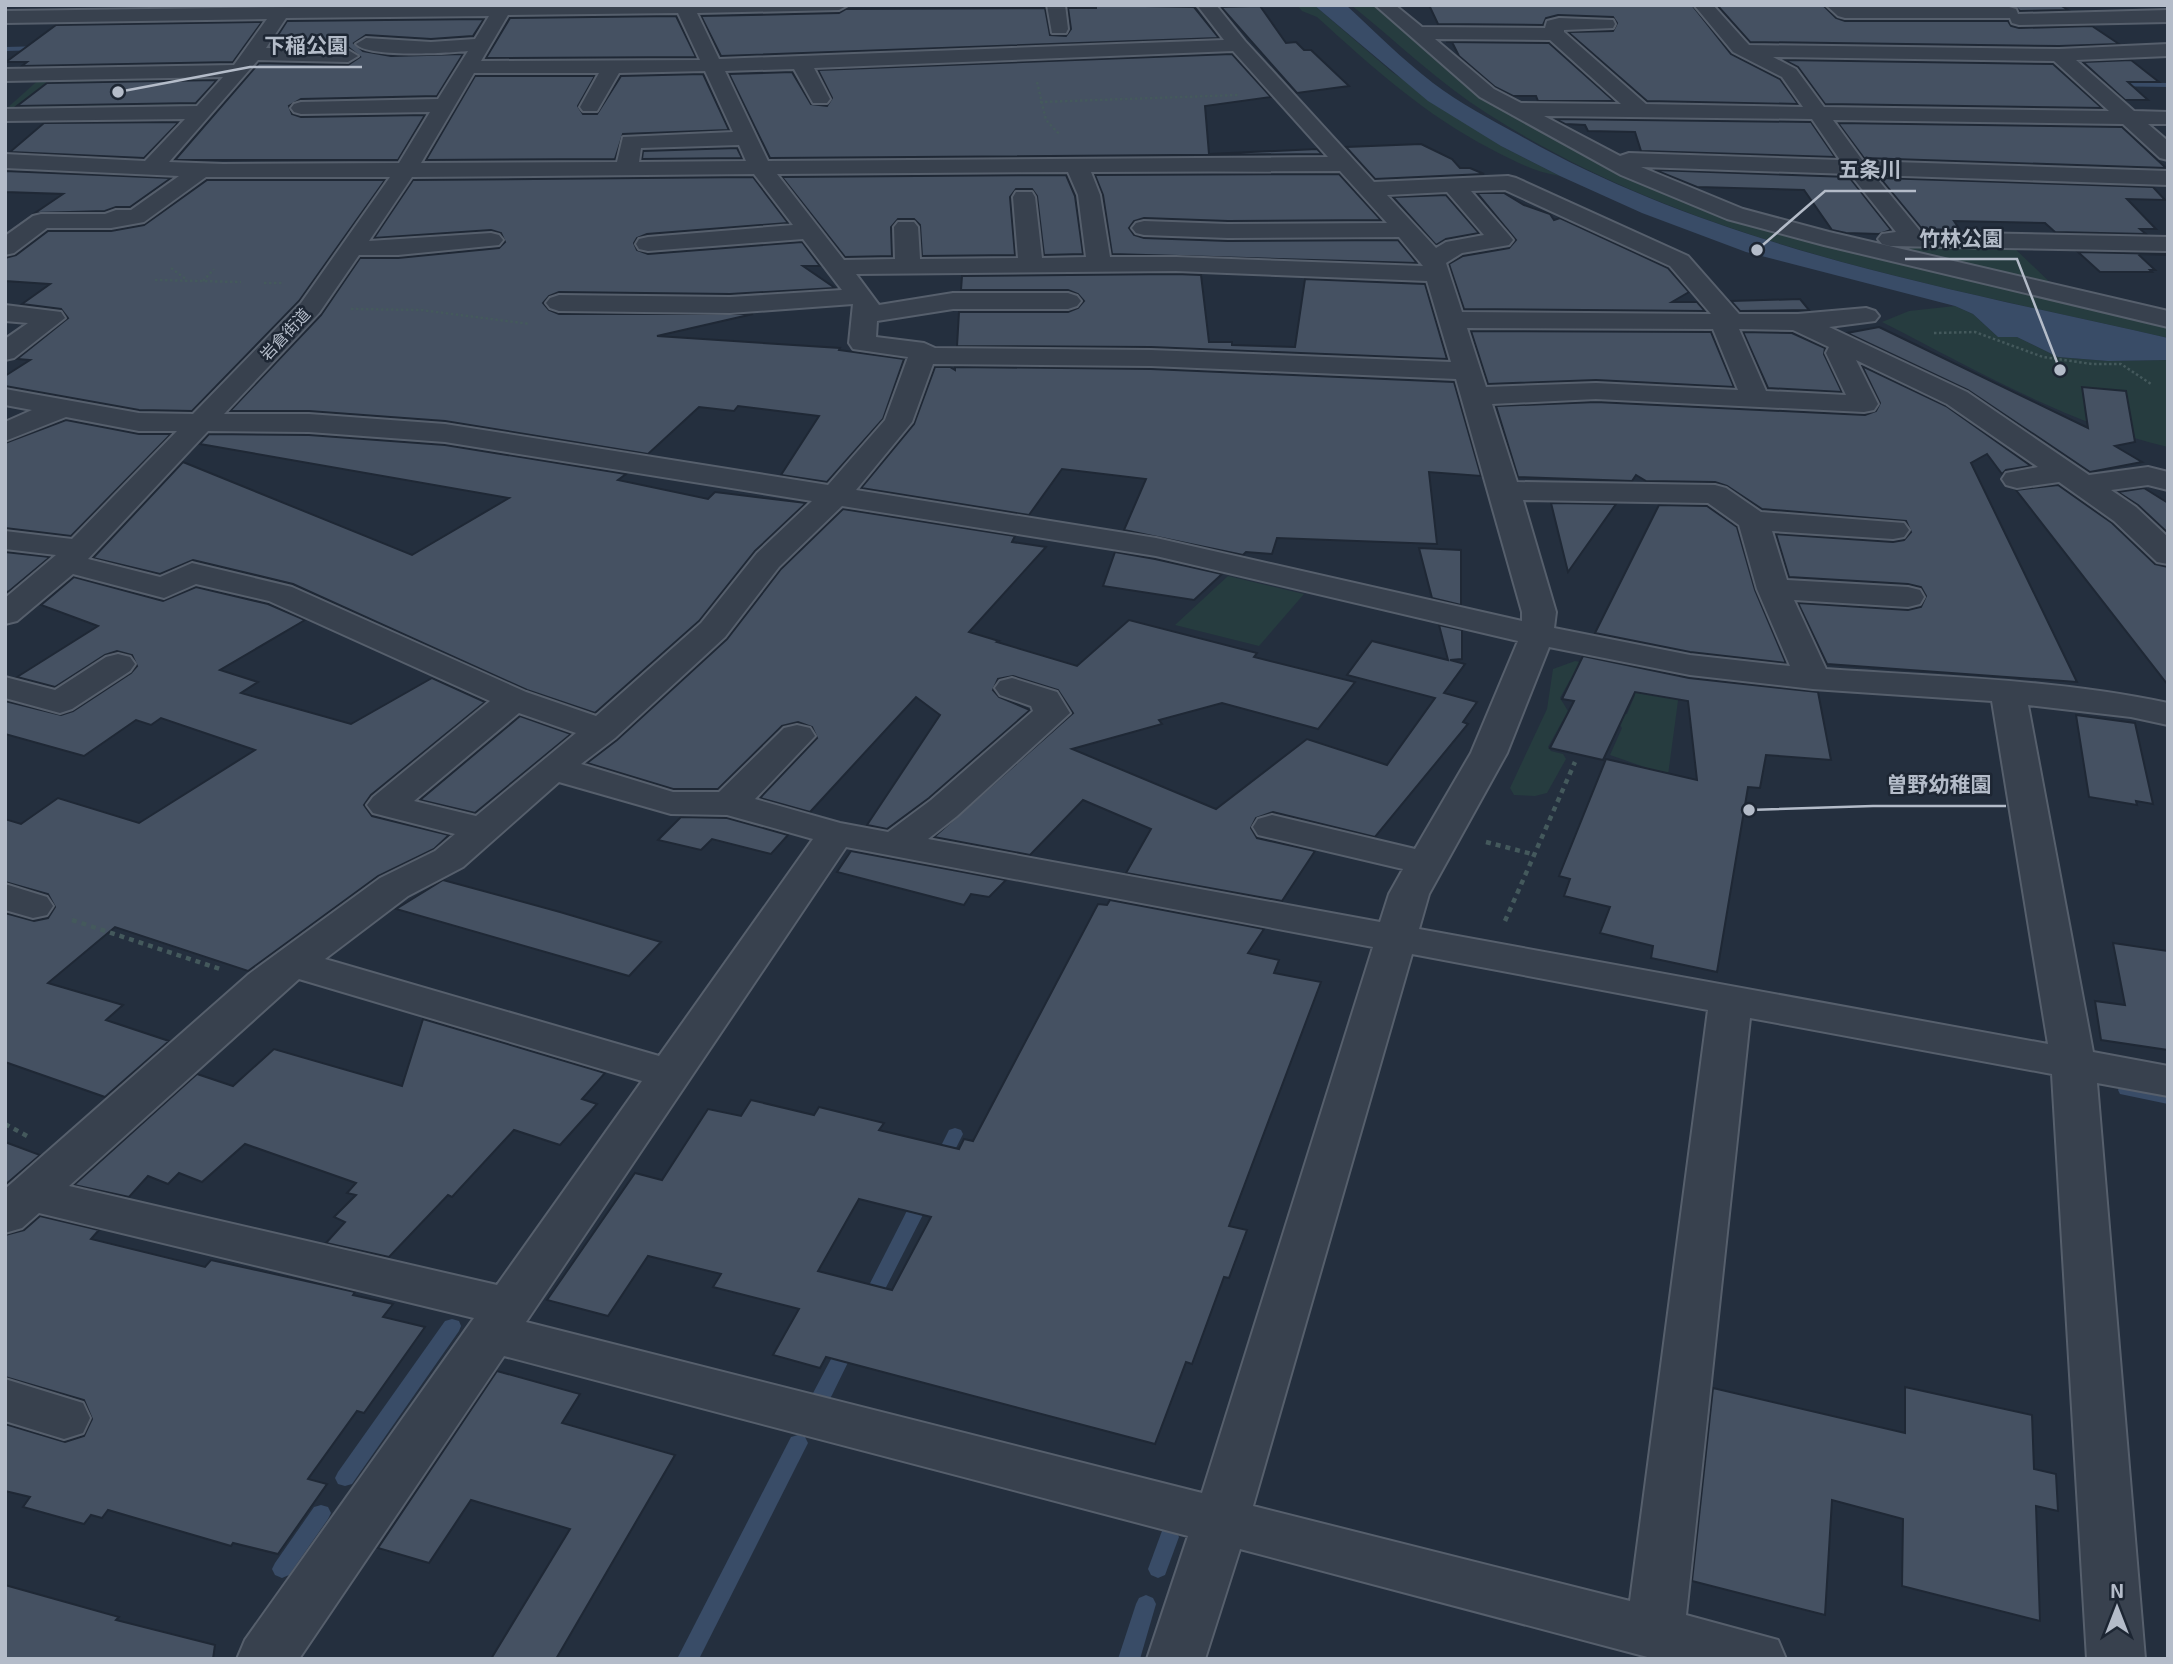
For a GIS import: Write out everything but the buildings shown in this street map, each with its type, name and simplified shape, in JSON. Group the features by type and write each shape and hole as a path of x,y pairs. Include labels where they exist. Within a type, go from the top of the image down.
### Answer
{"street":[{"path":"5,17 105,10 293,11 839,5"},
{"path":"1056,5 1059,29"},
{"path":"1176,1659 1221,1521 1409,894 1489,752 1537,635 1539,612 1436,267 1206,5"},
{"path":"1384,5 1487,93 1609,160 1735,214 1824,239 2168,319"},
{"path":"1703,5 1740,48 1789,72 1857,168 1914,239"},
{"path":"1835,5 1845,12 2168,16"},
{"path":"18,1205 278,973 394,887 449,859 553,768 602,730 713,630 768,560 837,494 898,422 924,352 862,343 862,306 838,268 761,169 685,7"},
{"name":"岩倉街道","path":"5,614 74,556 310,308 405,172 503,8"},
{"path":"151,167 293,11"},
{"path":"2008,12 2065,55 2168,153"},
{"path":"1555,34 1554,25 1559,24 1606,24"},
{"path":"1419,33 1555,34 1641,110"},
{"path":"366,44 430,48 482,44"},
{"path":"468,66 612,67 801,63 1238,44"},
{"path":"1746,51 2065,55 2168,50"},
{"path":"5,75 348,56"},
{"path":"801,63 820,99"},
{"path":"590,107 612,67"},
{"path":"302,108 445,105"},
{"path":"1516,109 2168,118"},
{"path":"5,115 202,112"},
{"path":"626,170 631,142 747,138"},
{"path":"1609,160 2168,178"},
{"path":"5,161 201,170 405,172 1345,164"},
{"path":"1078,166 1089,194 1099,264"},
{"path":"5,247 41,220 111,221 116,217 136,217 201,170"},
{"path":"1373,196 1452,185 1508,183 1679,261 1726,321 1756,399"},
{"path":"838,268 1099,264 1199,275 1436,267 1455,247 1501,240 1452,185"},
{"path":"1373,196 1473,208"},
{"path":"1024,197 1031,265"},
{"path":"906,227 908,268"},
{"path":"1144,228 1228,231 1405,230"},
{"path":"648,244 810,231"},
{"path":"1824,239 2168,244"},
{"path":"352,248 398,248 491,240"},
{"path":"544,326 562,297 730,305 862,306 953,301 1068,301"},
{"path":"5,313 52,318 5,352"},
{"path":"1452,320 1797,322 1866,316"},
{"path":"1797,322 1957,398 2125,514 2168,555"},
{"path":"922,356 1151,358 1472,384 1864,404 1839,353 1850,347"},
{"path":"5,397 139,422 309,423 445,433 837,494 1156,547 1537,635 1690,665 1813,679 2013,692 2168,694"},
{"path":"5,432 65,407"},
{"path":"2017,479 2148,476 2168,481"},
{"path":"1505,491 1715,495 1753,521 1893,530"},
{"path":"1753,521 1773,589 1813,679"},
{"path":"5,540 74,556 164,588 192,573 280,594 514,699 602,730"},
{"path":"1773,589 1908,597"},
{"path":"5,687 60,702 118,664"},
{"path":"896,845 944,808 1052,713 1045,699 1012,688"},
{"path":"2013,692 2131,706 2168,714"},
{"path":"2013,692 2073,1064 2116,1659"},
{"path":"483,829 386,805 514,699"},
{"path":"729,804 797,736"},
{"path":"553,768 671,803 729,804 836,834 2168,1081"},
{"path":"1272,827 1436,847"},
{"path":"266,1659 836,834"},
{"path":"278,973 670,1074"},
{"path":"1655,1633 1731,999"},
{"path":"18,1205 500,1320 1221,1521 1757,1659"},
{"path":"5,1400 64,1418"}],"path":[{"path":"1009,54 1010,58 1021,61 1030,68 1041,90 1038,96 1046,120 1063,137 1078,166"},
{"path":"1040,102 1282,94"},
{"path":"171,268 189,281"},
{"path":"203,282 214,269"},
{"path":"155,280 242,282"},
{"path":"310,308 421,310 544,326"},
{"path":"1934,333 1975,332 2043,358 2092,364 2121,364 2151,384"},
{"path":"1489,954 1536,855 1575,762"},
{"path":"1436,847 1536,855"},
{"path":"19,901 278,973"}],"green space":[{"path":"1297,5 1314,5 1392,72 1501,146 1560,176 1516,162 1467,136 1421,105 1317,17 1302,11"},
{"path":"1351,5 1376,5 1475,92 1714,211 2168,323 2168,338 1992,299 1817,255 1731,228 1647,196 1566,159 1488,114 1435,75"},
{"path":"225,75 196,108 5,110 43,76"},
{"path":"1872,242 2010,244 2058,290"},
{"path":"1955,306 1973,314 1998,337 2017,337 2058,357 2108,361 2168,360 2168,447 2093,424 2057,409 1882,322 1909,311"},
{"path":"1228,576 1304,594 1259,646 1175,625"},
{"path":"1575,661 1675,680 1680,686 1664,805 1650,769 1610,755 1622,728 1617,715 1627,714 1635,695 1570,680 1560,698 1568,711 1548,747 1551,751 1563,754 1566,759 1547,793 1535,796 1514,795 1510,788 1547,709 1553,669"}],"water":[{"path":"1314,5 1346,5 1422,74 1464,104 1595,174 1673,207 1753,236 1918,282 2168,338 2168,360 2108,361 2058,357 2017,337 1998,337 1973,314 1955,306 1746,252 1642,213 1501,146 1428,101"}],"waterway":[{"path":"5,49 44,48"},
{"path":"2103,84 2168,85"},
{"path":"2126,1090 2168,1098"},
{"path":"940,1164 955,1134"},
{"path":"870,1301 923,1197"},
{"path":"345,1478 452,1326"},
{"path":"822,1395 848,1344"},
{"path":"688,1659 798,1443"},
{"path":"282,1569 321,1513"},
{"path":"1158,1569 1169,1537"},
{"path":"1129,1659 1146,1604"}],"place":[{"name":"下稲公園","path":"118,92"},
{"name":"五条川","path":"1757,250"},
{"name":"竹林公園","path":"2060,370"},
{"name":"曽野幼稚園","path":"1749,810"}]}
